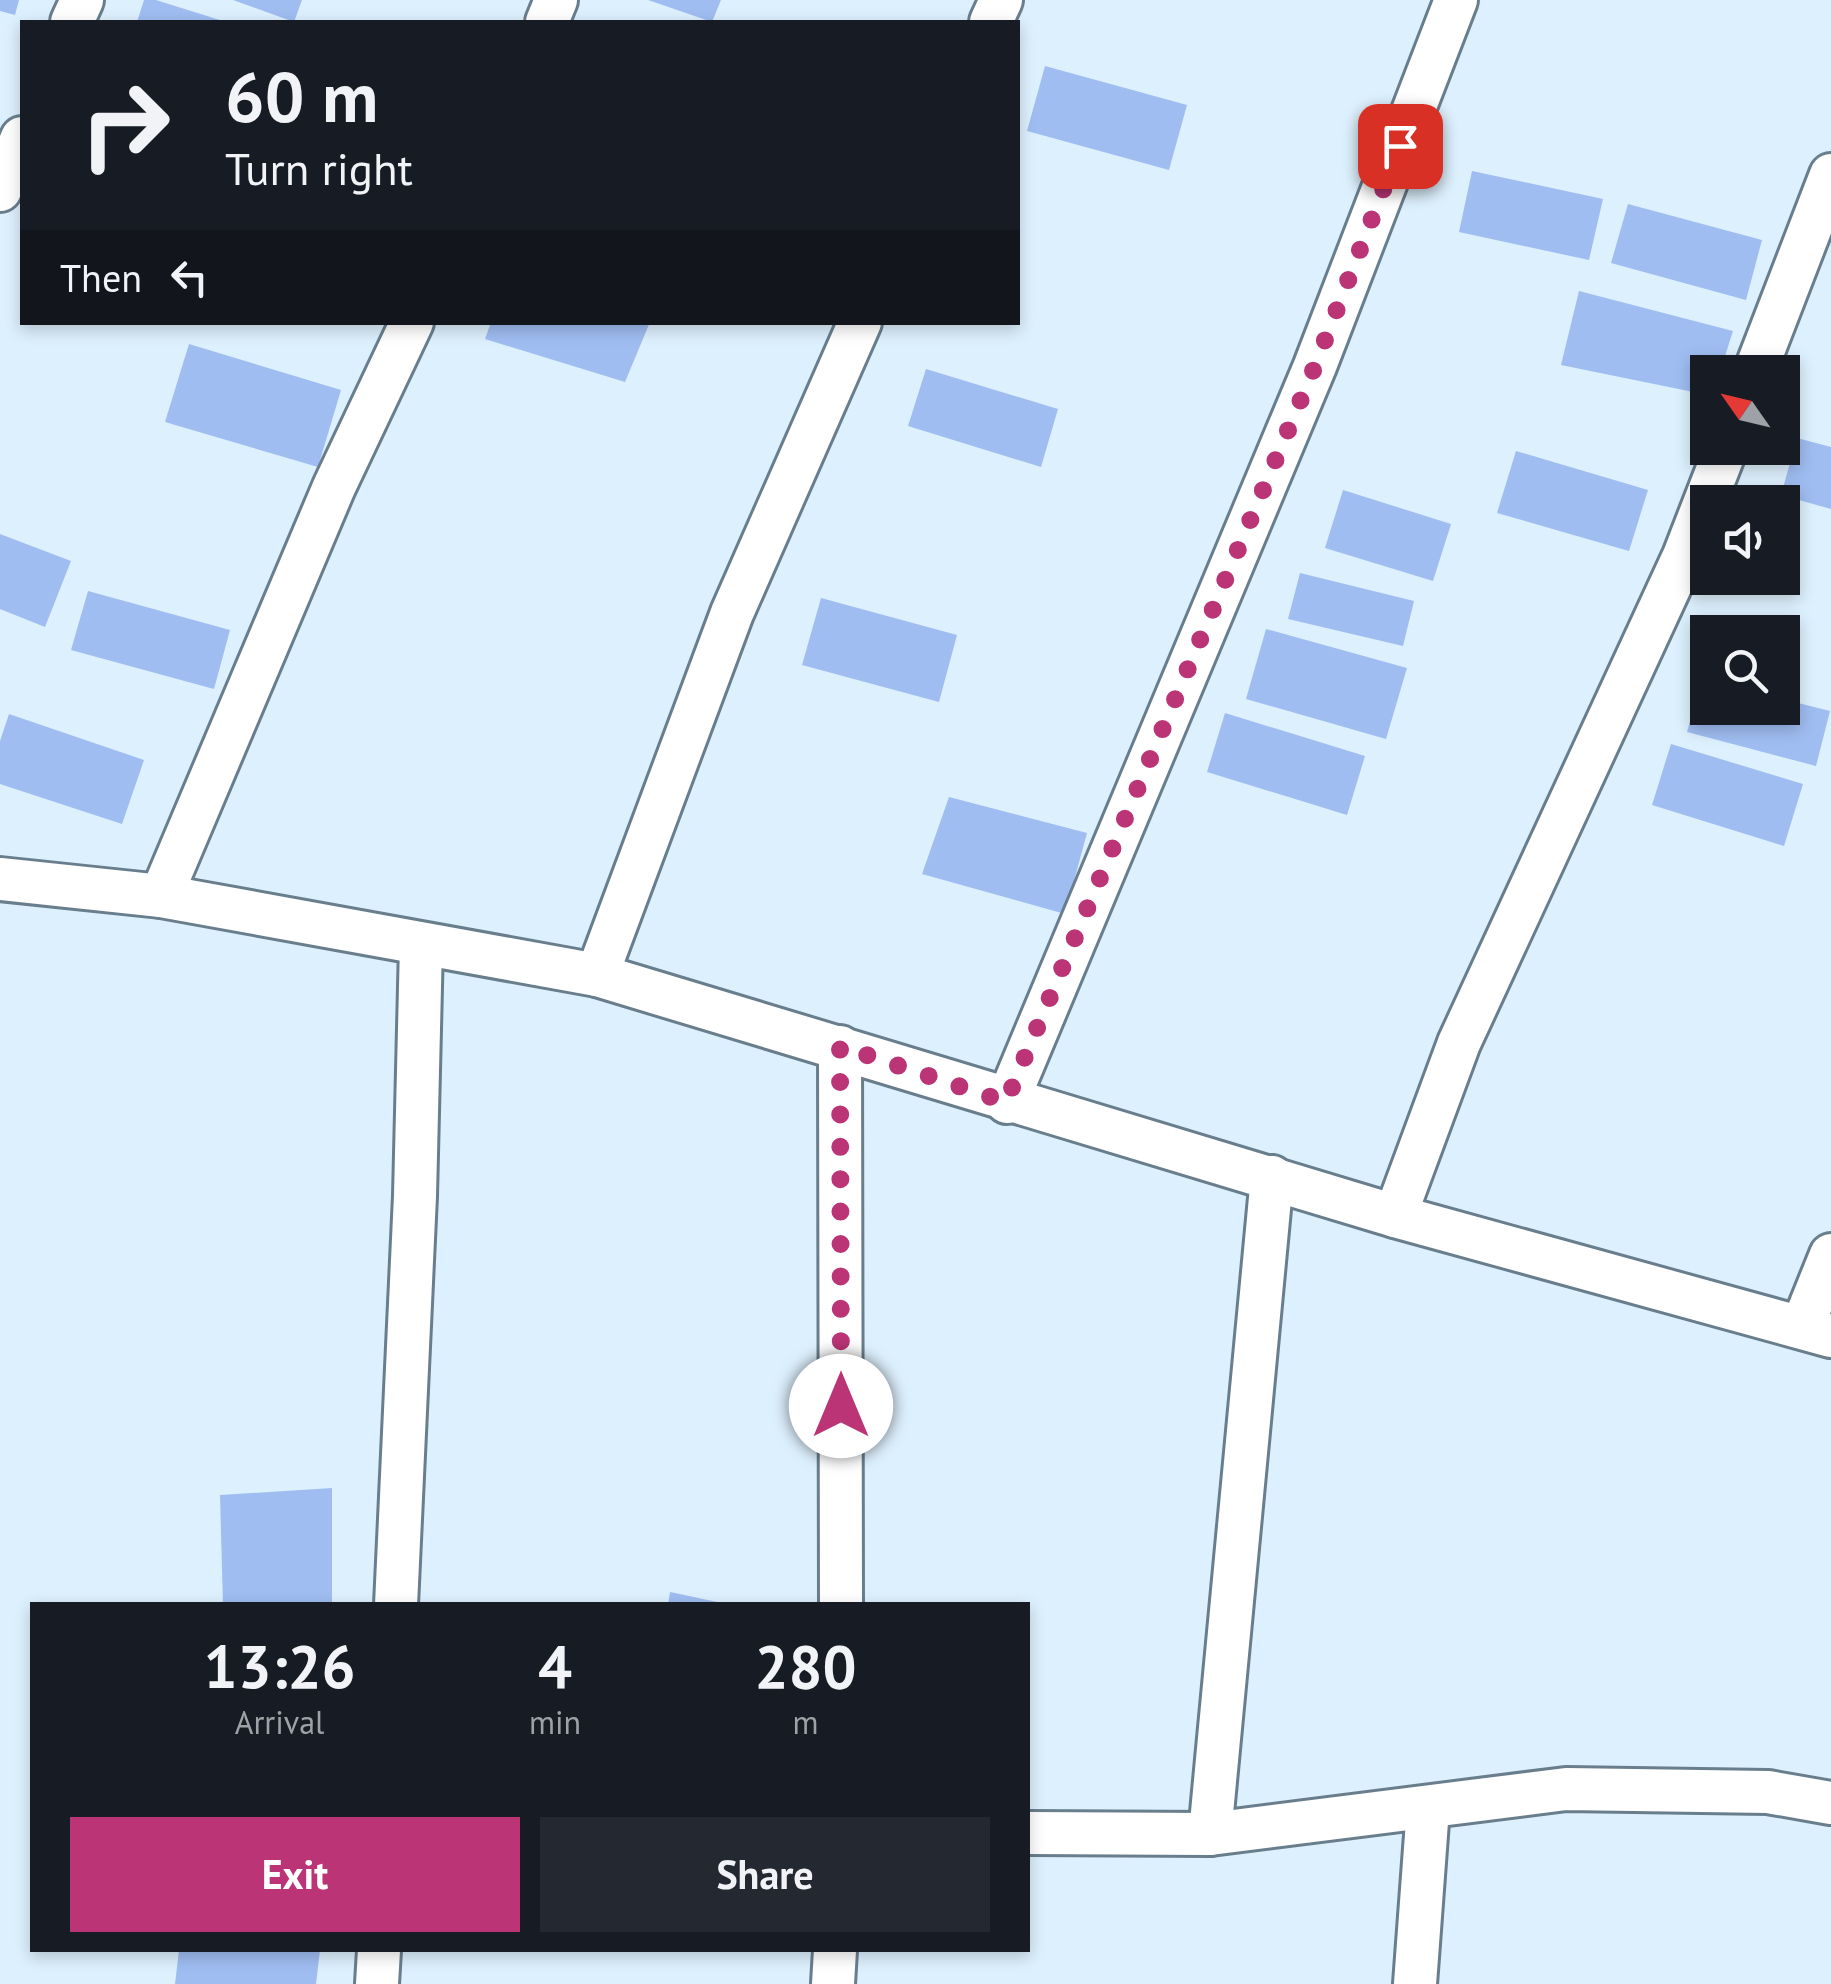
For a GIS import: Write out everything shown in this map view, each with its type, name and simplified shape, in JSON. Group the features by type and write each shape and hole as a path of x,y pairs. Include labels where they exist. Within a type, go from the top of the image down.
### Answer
{"street":[{"path":"1006,1102 1315,366 1456,0"},
{"path":"0,190 20,143"},
{"path":"1761,355 1831,175"},
{"path":"160,896 334,488 411,325"},
{"path":"597,975 732,614 859,325"},
{"path":"1395,1216 1459,1044 1684,556 1719,465"},
{"path":"0,879 160,896 597,975 840,1046 1006,1102 1272,1176 1395,1216 1817,1332 1831,1255"},
{"path":"396,1602 416,1196 421,945"},
{"path":"840,1046 841,1602"},
{"path":"1210,1834 1272,1176"},
{"path":"1030,1833 1210,1834 1566,1789 1768,1792 1831,1804"},
{"path":"1415,1984 1428,1808"},
{"path":"377,1984 379,1952"},
{"path":"834,1984 835,1952"}],"building":[{"path":"0,0 19,0 15,15 0,11"},
{"path":"144,0 156,0 220,20 138,20"},
{"path":"233,0 302,0 295,20"},
{"path":"648,0 721,0 713,20"},
{"path":"1045,66 1187,105 1169,170 1027,131"},
{"path":"1472,171 1603,199 1589,260 1459,232"},
{"path":"1628,204 1762,240 1746,300 1611,263"},
{"path":"1579,291 1733,331 1725,355 1690,355 1690,391 1561,365"},
{"path":"490,325 649,325 625,382 485,339"},
{"path":"189,344 341,390 318,467 165,422"},
{"path":"926,369 1058,409 1041,467 908,426"},
{"path":"1800,439 1831,447 1831,509 1800,500 1800,485 1784,485 1789,465 1800,465"},
{"path":"1516,451 1648,490 1629,551 1497,513"},
{"path":"1343,490 1451,524 1433,581 1325,548"},
{"path":"0,534 71,561 45,627 0,609"},
{"path":"1300,573 1414,601 1403,646 1288,619"},
{"path":"88,591 230,630 214,689 71,650"},
{"path":"821,598 957,635 939,702 802,665"},
{"path":"1266,629 1407,668 1386,739 1246,699"},
{"path":"1800,704 1830,711 1816,766 1687,732 1690,721 1690,725 1800,725"},
{"path":"1225,713 1365,756 1347,815 1207,772"},
{"path":"9,714 144,760 122,824 0,784 0,741"},
{"path":"1671,744 1803,784 1784,846 1652,805"},
{"path":"949,797 1087,833 1065,914 922,874"},
{"path":"332,1488 332,1602 223,1602 220,1495"},
{"path":"670,1592 717,1602 668,1602"},
{"path":"179,1952 320,1952 316,1984 175,1984"}],"route":[{"path":"841,1406 840,1046 1006,1102 1315,366 1400,146"}]}
